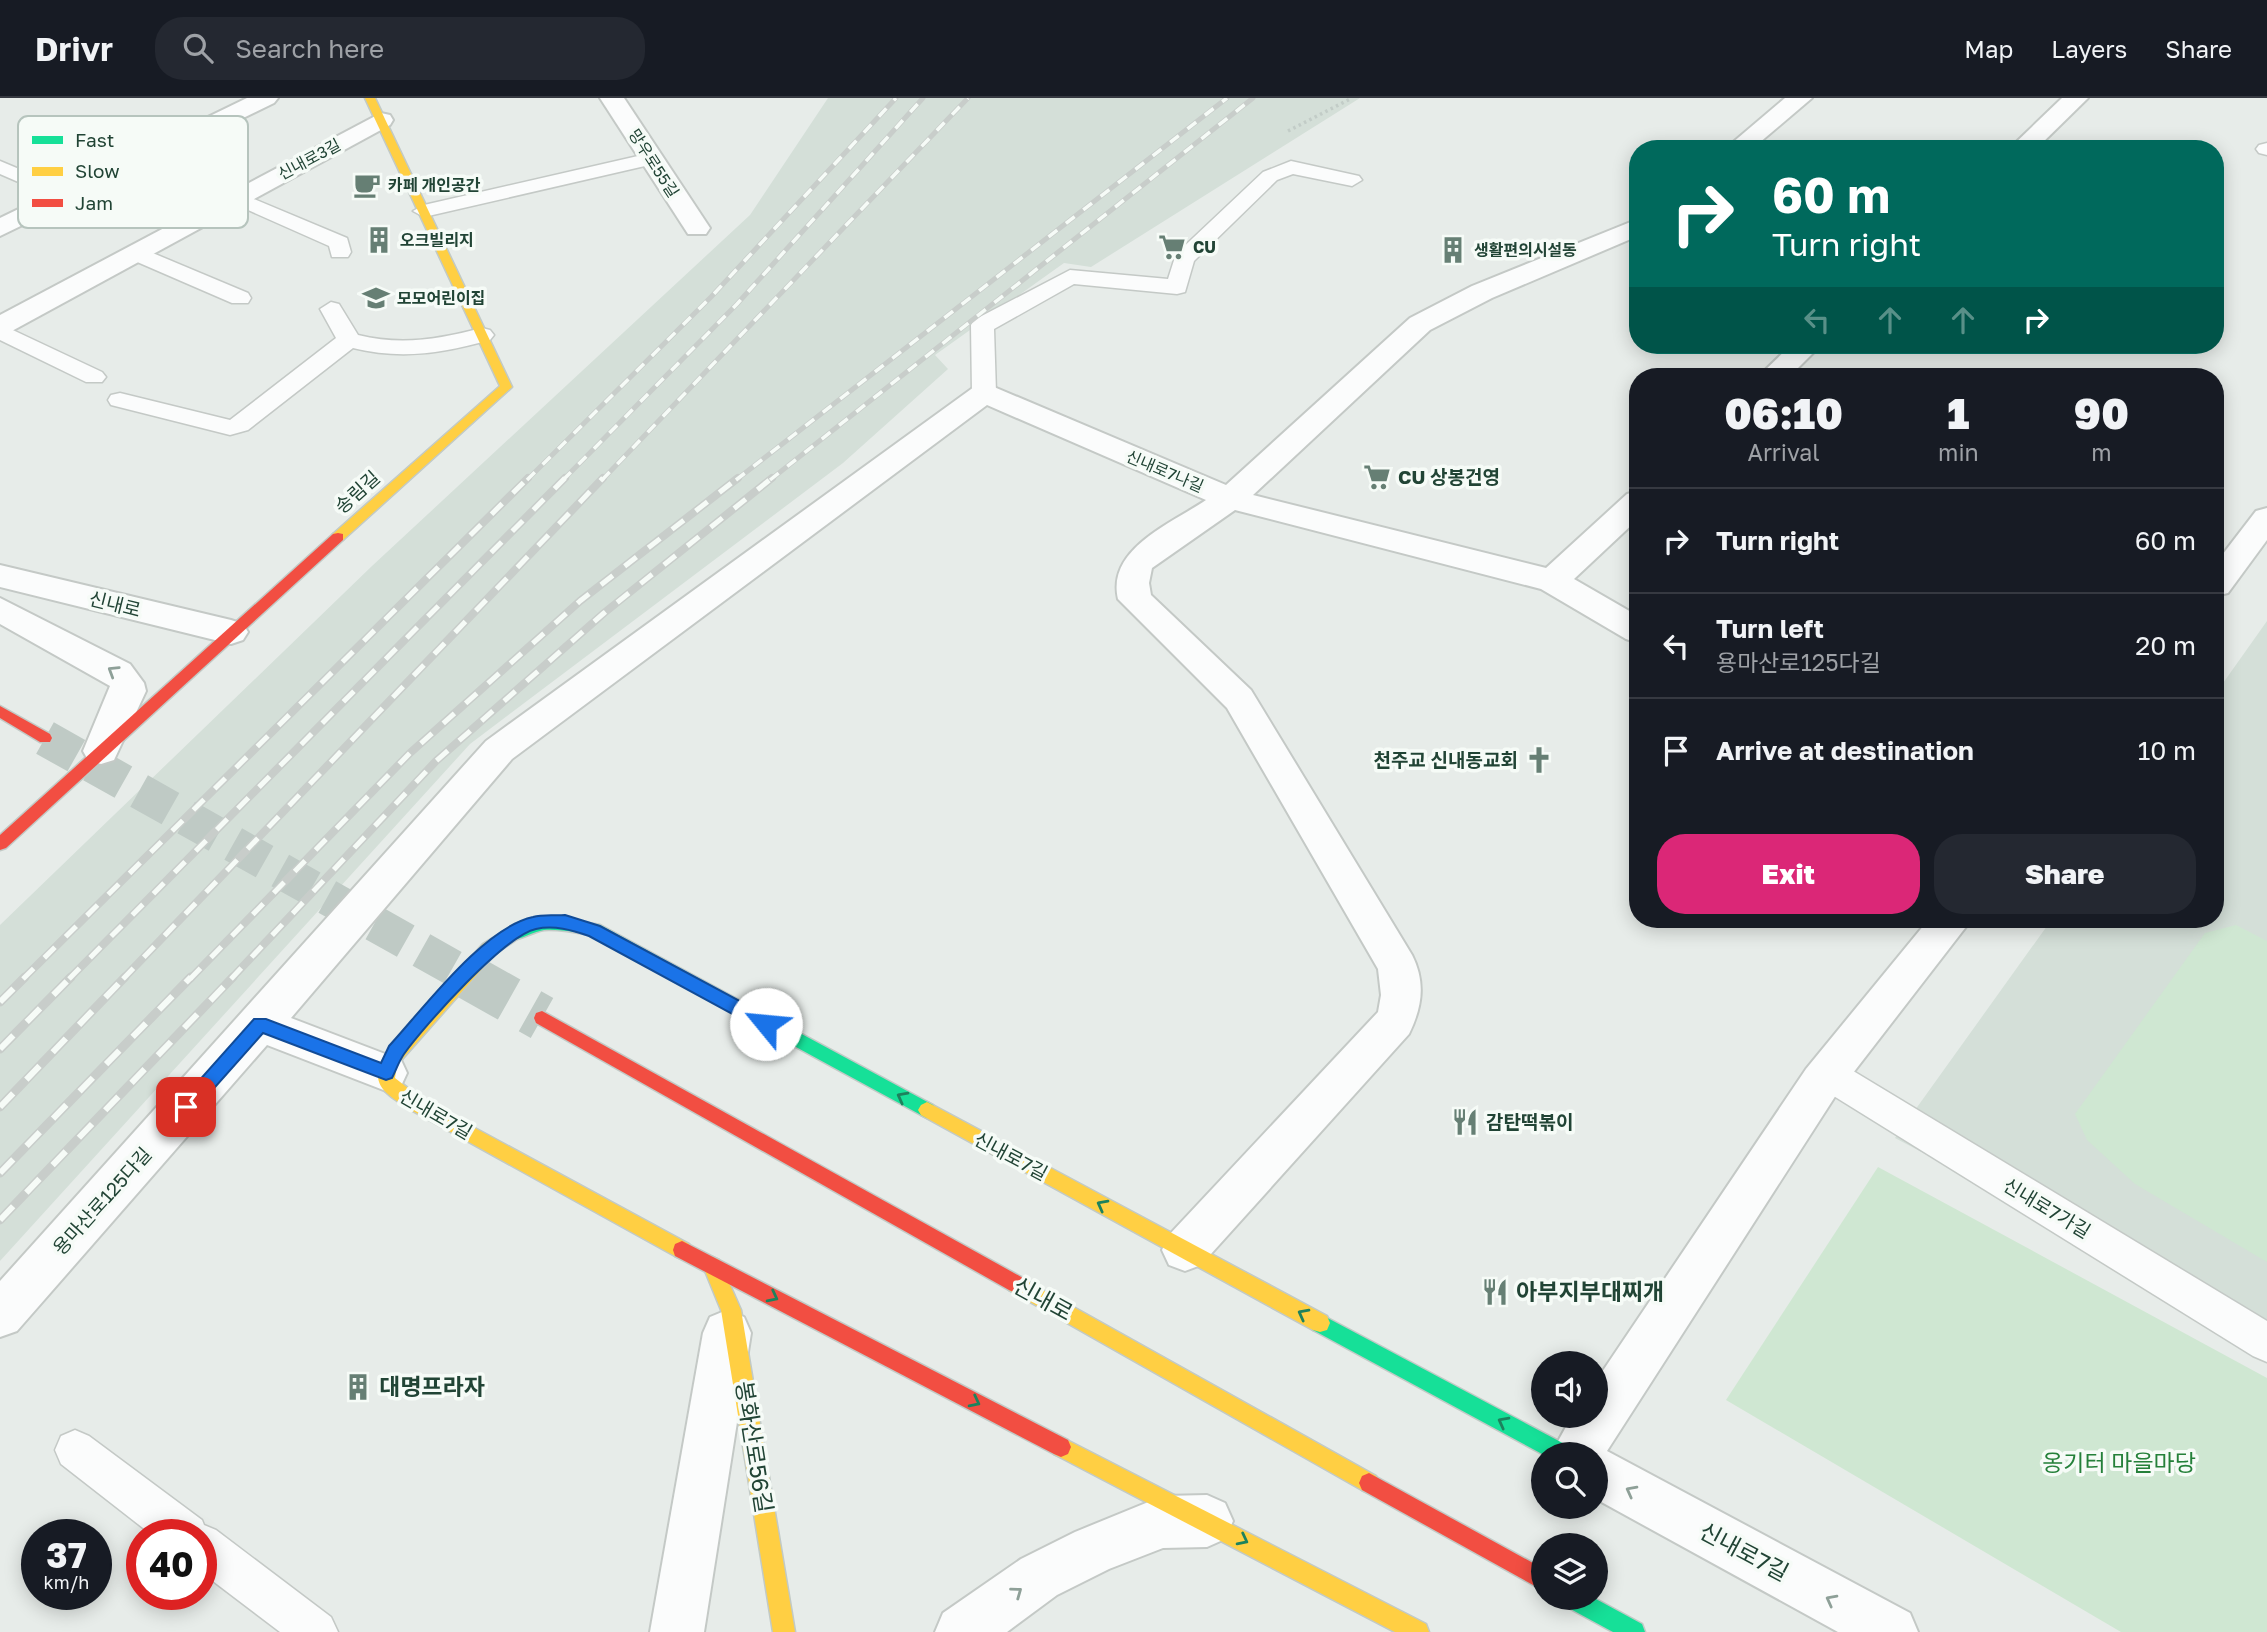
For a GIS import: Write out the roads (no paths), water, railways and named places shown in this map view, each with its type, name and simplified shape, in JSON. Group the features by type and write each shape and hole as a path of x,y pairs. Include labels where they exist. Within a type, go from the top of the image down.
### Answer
{"street":[{"path":"229,116 266,98"},
{"name":"망우로55길","path":"612,98 697,228"},
{"path":"1748,140 1800,98"},
{"path":"2031,140 2076,98"},
{"name":"신내로3길","path":"248,191 375,109"},
{"name":"송림길","path":"0,844 231,632 506,387 375,109"},
{"path":"0,229 18,220"},
{"name":"신내로3길","path":"0,328 182,228"},
{"path":"1185,1250 1394,1021 1402,1006 1398,967 1239,699 1135,599 1130,584 1142,558 1230,499 1420,324 1482,292 1629,231"},
{"name":"신내로7나길","path":"984,393 1230,499 1552,581 1629,626"},
{"name":"용마산로125다길","path":"0,1315 260,1024 499,750 984,393"},
{"path":"1552,581 1629,510"},
{"path":"2224,566 2267,518"},
{"name":"신내로","path":"0,576 231,632"},
{"path":"0,609 118,673 127,683 128,691 101,751"},
{"path":"0,711 45,738"},
{"path":"0,819 61,788"},
{"name":"신내로7길","path":"1418,1632 712,1266 417,1105 392,1088 386,1080 386,1073 396,1051 489,948 509,934 534,923 565,922 594,930 1541,1442"},
{"path":"1584,1442 1828,1074 1945,928"},
{"name":"신내로","path":"542,1018 1531,1574"},
{"path":"260,1024 386,1073"},
{"name":"봉화산로56길","path":"712,1266 731,1310 784,1632"},
{"path":"677,1632 731,1310"},
{"name":"신내로7길","path":"1608,1479 1891,1632"},
{"path":"962,1632 1039,1577 1093,1550 1163,1522 1207,1521"},
{"path":"1595,1610 1634,1632"}],"lane":[{"path":"424,211 651,159"},
{"path":"0,167 18,175"},
{"path":"984,393 982,325 1000,318 1070,277 1177,287 1184,259 1270,176 1291,167 1352,180"},
{"path":"248,203 339,243 340,252"},
{"path":"136,253 240,299"},
{"path":"331,309 349,340 383,350 416,351 482,335"},
{"name":"신내로3길","path":"0,328 94,376"},
{"path":"120,400 221,427 239,425 349,340"},
{"name":"신내로7가길","path":"1828,1074 2267,1343"},
{"path":"75,1450 166,1519"},
{"path":"217,1557 316,1632"}],"tunnel":[{"path":"45,738 473,979"},
{"path":"469,977 542,1018"}],"railway":[{"path":"527,480 711,297 896,98"},
{"path":"563,480 737,304 923,98"},
{"path":"602,480 968,98"},
{"path":"736,480 1227,98"},
{"path":"770,480 1253,98"},
{"path":"23,979 528,478"},
{"path":"69,979 565,478"},
{"path":"123,979 603,478"},
{"path":"190,979 410,753 580,601 738,478"},
{"path":"231,979 436,761 604,613 772,478"},
{"path":"0,1049 71,977"},
{"path":"0,1107 125,977"},
{"path":"0,1173 191,977"},
{"path":"0,1220 233,977"},
{"path":"0,1002 23,979"}],"place":[{"name":"카페 개인공간","path":"367,185"},
{"name":"오크빌리지","path":"379,240"},
{"name":"CU","path":"1172,247"},
{"name":"생활편의시설동","path":"1453,250"},
{"name":"모모어린이집","path":"376,298"},
{"name":"CU 상봉건영","path":"1377,477"},
{"name":"천주교 신내동교회","path":"1539,760"},
{"name":"감탄떡볶이","path":"1465,1122"},
{"name":"아부지부대찌개","path":"1495,1292"},
{"name":"대명프라자","path":"358,1387"}],"park label":[{"name":"옹기터 마을마당","path":"2119,1463"}]}
